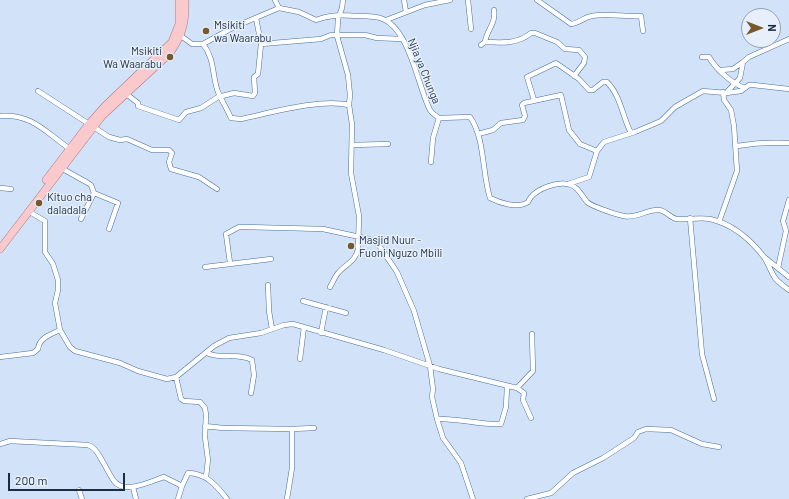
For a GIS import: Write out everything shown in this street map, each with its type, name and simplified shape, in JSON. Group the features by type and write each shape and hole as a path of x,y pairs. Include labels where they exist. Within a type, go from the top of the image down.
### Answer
{"main road":[{"path":"0,241 70,149 118,93 172,42 179,24 179,0"},
{"path":"0,249 62,168 91,125 169,54 181,36 185,23 185,0"}],"street":[{"path":"275,0 279,8"},
{"path":"330,286 340,271 350,264 357,254 358,238 358,208 352,173 352,114 349,105 348,75 337,36 338,19 343,0"},
{"path":"404,0 406,12"},
{"path":"181,36 192,44 203,44 234,27 279,8 299,12 316,20 327,16 340,14 386,20 425,5 450,0"},
{"path":"468,0 471,29"},
{"path":"537,0 571,24 581,22 590,16 620,14 641,16 643,31"},
{"path":"494,10 495,22 487,32 483,44 516,42 524,39 531,33 535,33 556,42 565,48 579,50 585,57 584,63 574,76"},
{"path":"125,93 138,103 138,106 179,120 186,112 201,108 220,96 234,93 253,96 255,93 254,77 258,74 260,44 256,18"},
{"name":"Njia ya Chunga","path":"386,20 392,24 402,39 414,63 431,111 439,118 470,117 478,134 486,185 490,198 511,205 528,202 540,190 554,185 568,184"},
{"path":"260,44 365,34 377,38 402,39"},
{"path":"721,70 733,69 749,57 789,39"},
{"path":"203,44 211,56 220,96 231,118 236,119 301,107 341,103 349,105"},
{"path":"702,57 709,58 714,65 735,83 745,88"},
{"path":"724,92 740,78 743,62"},
{"path":"534,100 527,77 556,63 590,90 593,90 603,82 607,82 619,98 623,117 631,133"},
{"path":"568,184 589,177 597,151 604,142 661,121 675,107 703,91 740,91 754,85 789,89"},
{"path":"38,91 109,138 116,140 127,139 147,148 169,150 172,153 169,162 170,169 199,177 217,189"},
{"path":"719,222 737,171 736,146 731,110 724,100 724,92"},
{"path":"478,134 493,130 501,123 523,120 525,116 522,105 534,100 560,95 568,130 580,144 597,151"},
{"path":"0,116 12,115 27,118 70,149"},
{"path":"431,162 433,138 439,118"},
{"path":"736,146 755,145 765,142 789,143"},
{"path":"352,145 388,144"},
{"path":"62,168 88,183 94,193 118,203 108,230"},
{"path":"568,184 580,191 588,202 593,205 625,217 632,217 657,210 665,211 670,217 677,219 690,218 719,222 738,230 764,257 789,277"},
{"path":"0,188 11,189"},
{"path":"81,219 94,193"},
{"path":"778,268 786,231 783,222 789,200"},
{"path":"28,211 45,221 45,252 53,264 58,280 56,303 60,330 70,347 75,351 120,363 132,369 162,378 176,377 214,346 229,338 261,333 293,324 430,366 492,381 507,387 517,388 524,394 523,400 532,418"},
{"path":"690,218 702,354 714,399"},
{"path":"230,263 226,234 239,227 323,229 358,238 369,239 378,244 397,272 414,310 430,366 433,389 432,397 437,420 443,438 461,463 473,499"},
{"path":"764,257 776,280 789,290"},
{"path":"205,267 271,259"},
{"path":"268,284 269,311 272,330"},
{"path":"303,301 346,313"},
{"path":"321,333 326,307"},
{"path":"300,359 304,327"},
{"path":"0,357 33,353 38,349 39,344 44,338 60,330"},
{"path":"517,388 533,371 532,334"},
{"path":"207,353 213,356 244,356 252,360 254,375 251,393"},
{"path":"176,377 181,399 184,401 200,402 204,404 206,415 205,426 208,460 206,477"},
{"path":"437,420 455,419 487,424 501,424 506,407 507,387"},
{"path":"205,426 223,428 314,428"},
{"path":"288,499 292,468 292,429"},
{"path":"527,499 551,493 573,473 603,458 634,438 638,432 646,429 671,430 702,444 719,447"},
{"path":"0,444 10,440 93,446 115,482 122,486 133,486 164,477 182,486"},
{"path":"178,499 188,473 194,473 206,477 227,499"},
{"path":"133,486 136,499"},
{"path":"79,490 82,499"}],"place":[{"name":"Msikiti wa Waarabu","path":"206,31"},
{"name":"Msikiti Wa Waarabu","path":"170,57"},
{"name":"Kituo cha daladala","path":"39,203"},
{"name":"Masjid Nuur - Fuoni Nguzo Mbili","path":"351,246"}]}
